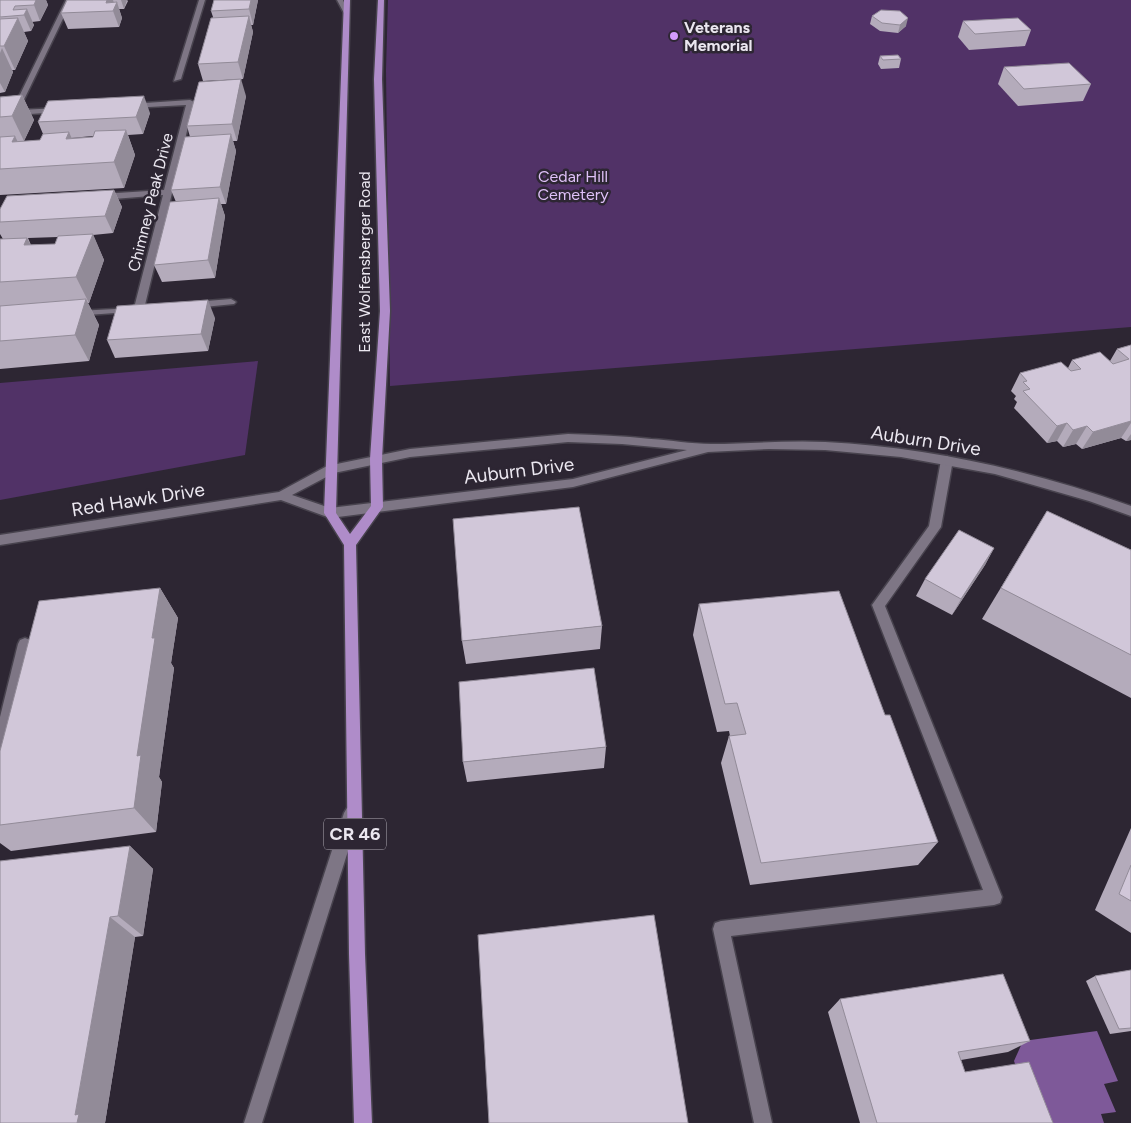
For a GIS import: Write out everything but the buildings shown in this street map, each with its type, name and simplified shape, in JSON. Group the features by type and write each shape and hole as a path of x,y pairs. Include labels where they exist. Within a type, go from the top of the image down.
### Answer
{"main road":[{"name":"East Wolfensberger Road","path":"330,513 347,0"},
{"name":"East Wolfensberger Road","path":"377,507 376,459 385,311 378,79 381,0"},
{"path":"330,513 350,544 377,507"},
{"name":"CR 46","path":"350,544 363,1123"}],"street":[{"path":"14,113 69,0"},
{"path":"177,79 202,0"},
{"path":"340,0 347,14"},
{"name":"Chimney Peak Drive","path":"66,315 144,309 168,192 190,102 118,107"},
{"path":"0,114 65,110"},
{"path":"89,198 168,192"},
{"path":"185,306 231,302"},
{"name":"Auburn Drive","path":"331,469 410,453 568,438 622,440 710,448 769,445 825,446 946,460 1042,482 1131,511"},
{"name":"Auburn Drive","path":"330,513 574,483 710,448"},
{"path":"763,1123 721,929 994,897 878,605 935,527 946,460"},
{"name":"Red Hawk Drive","path":"0,540 281,496 331,469"},
{"name":"Red Hawk Drive","path":"281,496 330,513"},
{"path":"0,746 25,644"},
{"path":"253,1123 355,806"}],"green space":[{"name":"Cedar Hill Cemetery","path":"388,0 1131,0 1131,327 390,386 386,70"},
{"path":"258,361 245,455 0,500 0,383"}],"shaded area":[{"path":"1097,1031 1118,1081 1104,1084 1116,1112 1101,1114 1104,1123 1037,1123 1014,1061 1023,1041"}],"place":[{"name":"Veterans Memorial","path":"674,36"}]}
